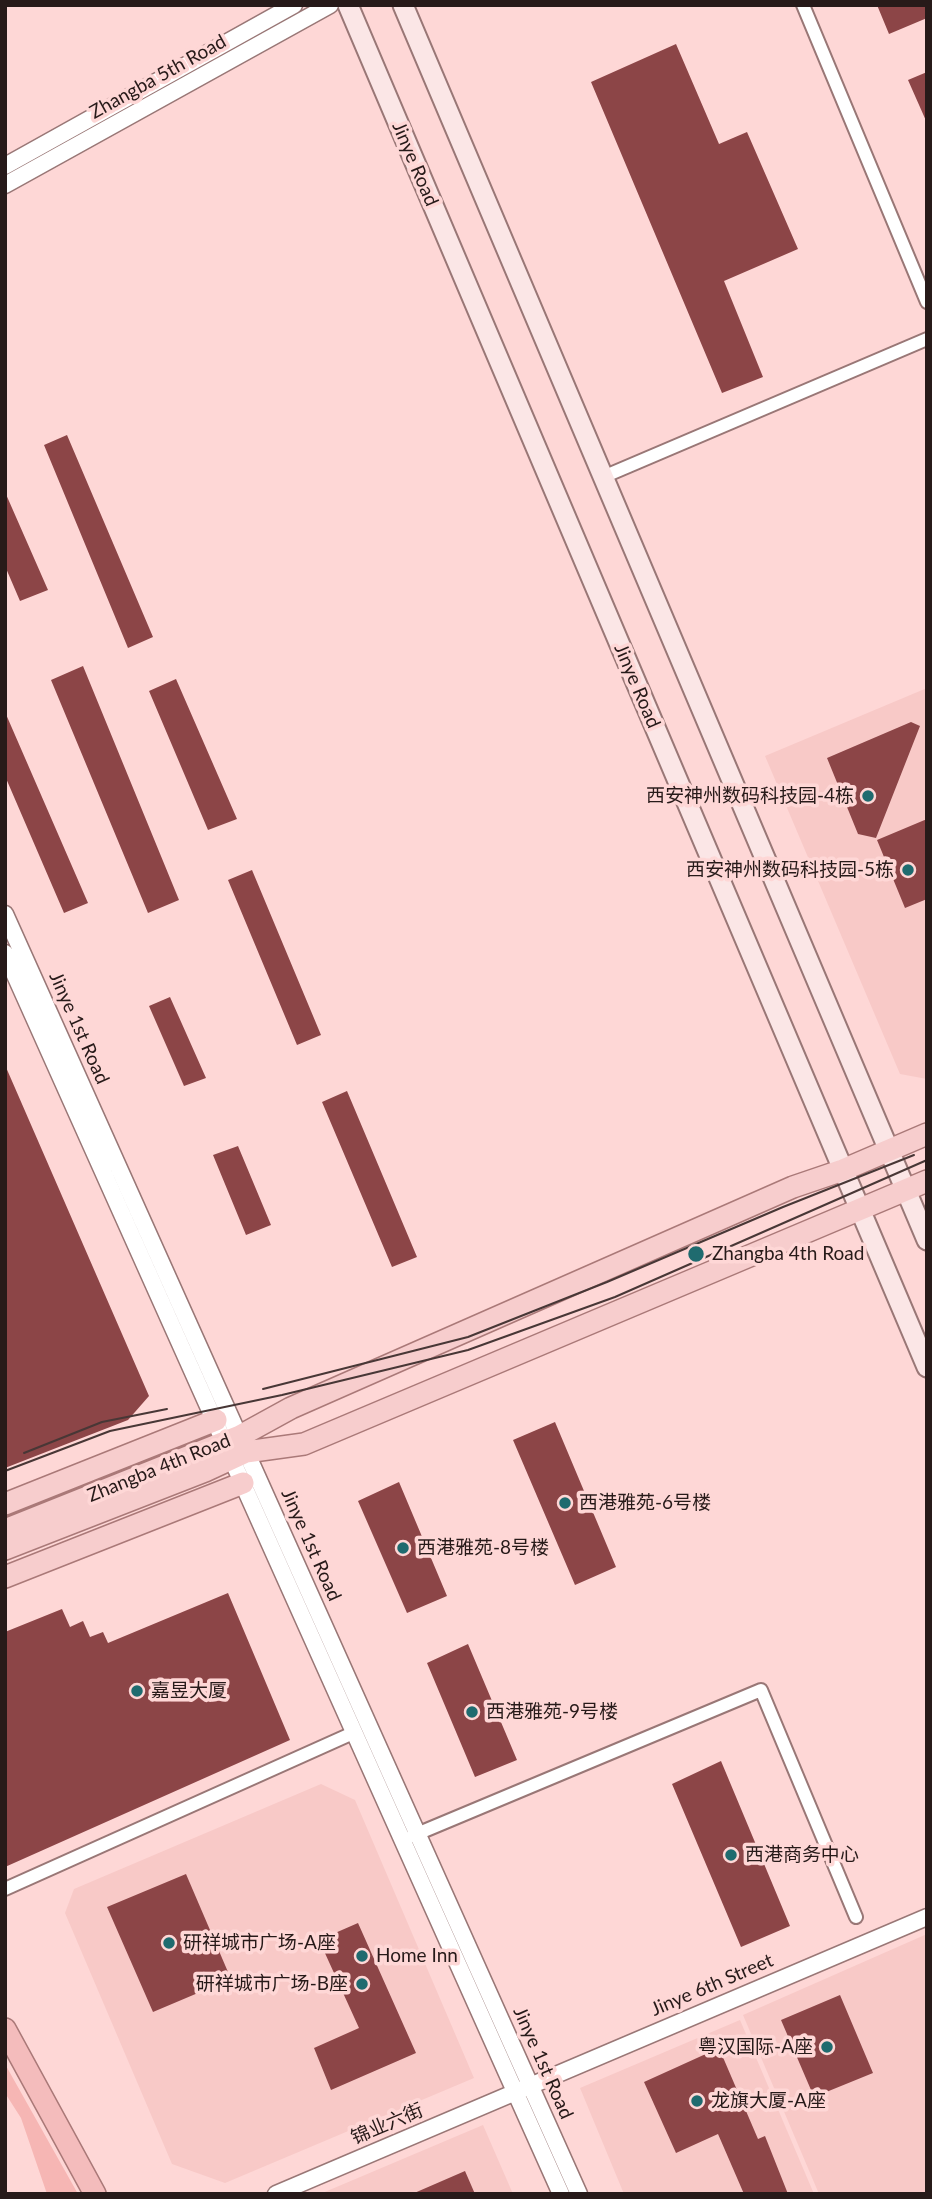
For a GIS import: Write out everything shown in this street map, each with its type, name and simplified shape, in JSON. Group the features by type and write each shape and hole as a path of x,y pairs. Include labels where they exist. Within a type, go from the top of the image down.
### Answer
{"highway":[{"path":"5,2029 95,2194"}],"main road":[{"name":"Jinye Road","path":"348,5 927,1367"},
{"path":"403,5 927,1240"},
{"name":"Zhangba 4th Road","path":"5,1549 122,1493 236,1447 291,1408 328,1391 793,1186 843,1170 927,1134"},
{"path":"906,1189 927,1181"},
{"name":"Zhangba 4th Road","path":"236,1447 304,1444 906,1189"},
{"path":"5,1504 216,1420"},
{"path":"5,1577 243,1483"},
{"name":"Zhangba 4th Road","path":"5,1530 122,1493"}],"street":[{"name":"Zhangba 5th Road","path":"5,166 294,5"},
{"name":"Zhangba 5th Road","path":"5,185 330,5"},
{"path":"803,5 927,302"},
{"path":"603,477 927,339"},
{"name":"Jinye 1st Road","path":"5,914 236,1447 418,1834 522,2089 561,2194"},
{"name":"Jinye 1st Road","path":"5,953 216,1420 236,1447 243,1483 402,1840 522,2089 579,2194"},
{"path":"402,1840 761,1690 856,1917"},
{"path":"5,1889 354,1733"},
{"name":"Jinye 6th Street","path":"522,2089 927,1917"},
{"name":"锦业六街","path":"275,2194 522,2089"}],"shaded area":[{"path":"927,688 927,1079 900,1074 765,756"},
{"path":"321,1784 355,1800 474,2078 225,2183 172,2164 65,1913 74,1889"},
{"path":"927,1934 927,2194 819,2194 743,2015"},
{"path":"740,2020 814,2194 624,2194 580,2088"},
{"path":"5,2064 78,2194 47,2194 21,2118 5,2093"},
{"path":"483,2125 513,2194 320,2194"}],"building":[{"path":"877,5 927,5 927,18 889,34"},
{"path":"676,44 719,144 747,132 798,249 724,281 763,377 722,393 591,82"},
{"path":"927,72 927,123 908,80"},
{"path":"67,435 153,637 128,648 44,445"},
{"path":"5,492 48,590 20,601 5,566"},
{"path":"83,666 179,900 148,913 51,680"},
{"path":"176,679 237,819 208,830 149,691"},
{"path":"5,712 88,903 64,913 5,776"},
{"name":"西安神州数码科技园-4栋","path":"911,722 920,726 876,838 858,834 827,758"},
{"name":"西安神州数码科技园-5栋","path":"927,819 927,899 905,908 877,840"},
{"path":"252,870 321,1035 297,1045 228,880"},
{"path":"170,997 206,1078 184,1086 149,1006"},
{"path":"5,1065 149,1396 128,1420 5,1468"},
{"path":"347,1091 417,1257 392,1267 322,1102"},
{"path":"238,1146 271,1225 246,1235 213,1155"},
{"name":"西港雅苑-6号楼","path":"555,1422 616,1567 575,1585 513,1440"},
{"name":"西港雅苑-8号楼","path":"399,1482 447,1596 407,1613 358,1501"},
{"name":"嘉昱大厦","path":"228,1593 290,1740 5,1867 5,1632 62,1609 70,1627 83,1621 90,1637 103,1632 108,1643"},
{"name":"西港雅苑-9号楼","path":"468,1644 517,1760 475,1777 427,1663"},
{"name":"西港商务中心","path":"721,1761 790,1926 741,1947 672,1784"},
{"name":"研祥城市广场-A座","path":"186,1874 231,1979 153,2012 107,1907"},
{"name":"研祥城市广场-B座","path":"358,1923 416,2053 331,2090 314,2048 359,2028 319,1940"},
{"name":"粤汉国际-A座","path":"840,1995 873,2073 814,2097 781,2020"},
{"name":"龙旗大厦-A座","path":"719,2048 758,2139 765,2136 788,2194 744,2194 718,2134 676,2153 644,2082"},
{"path":"465,2171 475,2194 412,2194"}],"tram line":[{"path":"263,1389 468,1337 914,1155"},
{"path":"5,1471 110,1431 282,1395 468,1350 615,1297 927,1160"},
{"path":"24,1453 102,1422 167,1409"}],"place":[{"name":"西安神州数码科技园-4栋","path":"868,796"},
{"name":"西安神州数码科技园-5栋","path":"908,870"},
{"name":"Zhangba 4th Road","path":"696,1254"},
{"name":"西港雅苑-6号楼","path":"565,1503"},
{"name":"西港雅苑-8号楼","path":"403,1548"},
{"name":"嘉昱大厦","path":"137,1691"},
{"name":"西港雅苑-9号楼","path":"472,1712"},
{"name":"西港商务中心","path":"731,1855"},
{"name":"研祥城市广场-A座","path":"169,1943"},
{"name":"Home Inn","path":"362,1956"},
{"name":"研祥城市广场-B座","path":"362,1984"},
{"name":"粤汉国际-A座","path":"827,2047"},
{"name":"龙旗大厦-A座","path":"697,2101"}]}
